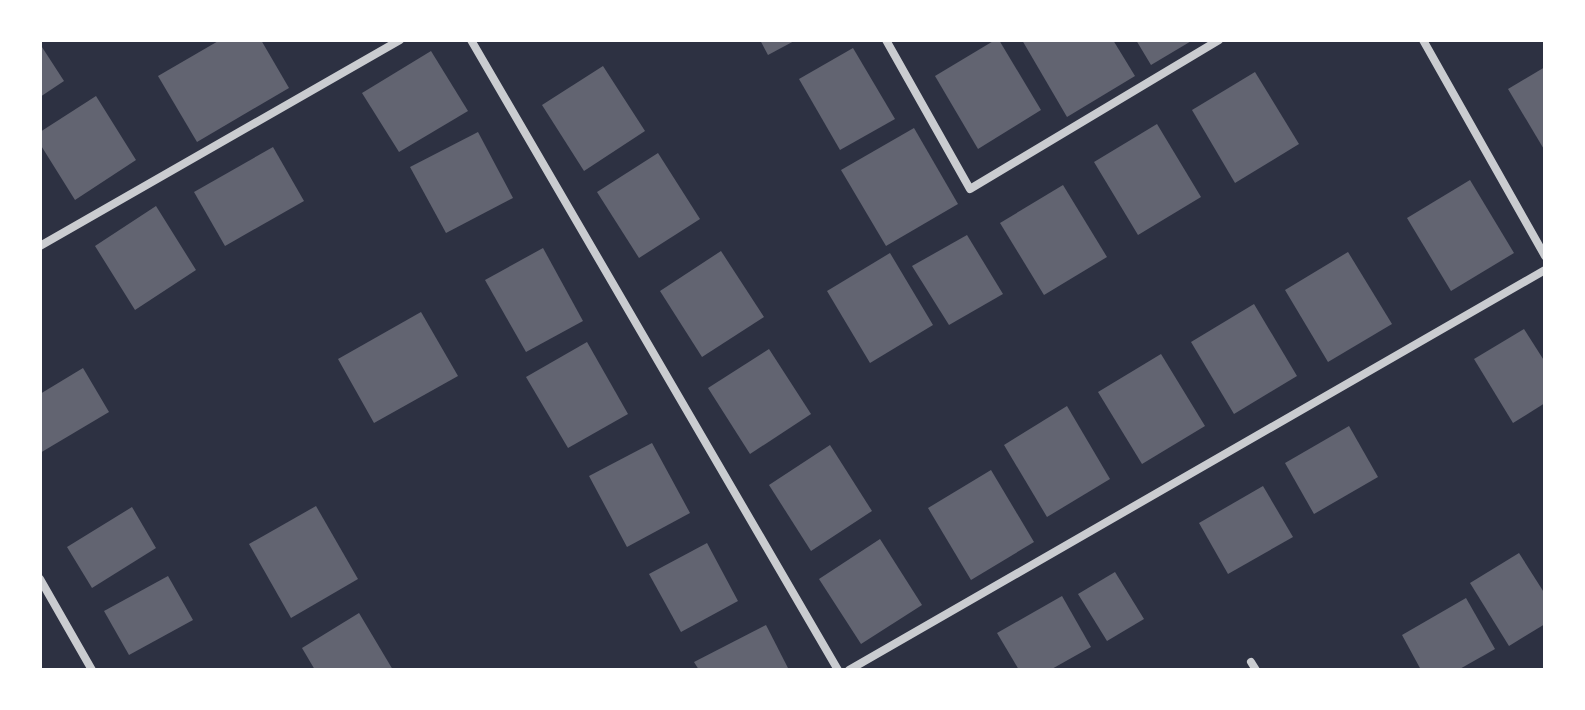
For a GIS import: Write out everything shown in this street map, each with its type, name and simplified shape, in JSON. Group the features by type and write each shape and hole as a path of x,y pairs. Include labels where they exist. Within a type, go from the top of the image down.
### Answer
{"street":[{"path":"40,246 400,40"},
{"path":"471,40 838,670"},
{"path":"886,40 970,189 1219,40"},
{"path":"1423,40 1545,256"},
{"path":"849,670 1545,270"},
{"path":"40,579 92,670"}],"building":[{"path":"220,40 261,40 289,88 197,142 158,76"},
{"path":"760,40 796,40 768,55"},
{"path":"999,40 1041,110 978,149 935,76"},
{"path":"1022,40 1113,40 1135,76 1067,117"},
{"path":"1136,40 1193,40 1151,65"},
{"path":"40,44 64,81 40,97"},
{"path":"853,48 895,119 840,150 799,79"},
{"path":"431,51 468,111 399,152 362,93"},
{"path":"603,66 645,131 584,171 542,105"},
{"path":"1545,67 1545,151 1508,89"},
{"path":"1255,72 1299,144 1235,183 1192,110"},
{"path":"96,96 136,160 75,200 40,144 40,132"},
{"path":"1157,124 1201,197 1138,235 1094,162"},
{"path":"914,128 958,204 886,246 841,170"},
{"path":"478,132 513,198 446,233 410,167"},
{"path":"273,147 304,201 225,246 194,192"},
{"path":"658,153 700,219 639,258 597,192"},
{"path":"1470,180 1514,253 1451,291 1407,218"},
{"path":"1063,185 1107,257 1044,295 1000,223"},
{"path":"156,206 196,270 135,310 95,246"},
{"path":"967,235 1003,294 949,325 912,266"},
{"path":"543,248 583,321 526,352 485,280"},
{"path":"721,251 764,317 702,357 660,291"},
{"path":"1348,252 1392,324 1328,362 1285,290"},
{"path":"890,253 933,325 870,363 827,291"},
{"path":"1254,304 1297,376 1234,414 1191,342"},
{"path":"421,312 458,376 374,423 338,359"},
{"path":"1524,329 1545,362 1545,403 1513,423 1474,359"},
{"path":"587,342 628,414 568,448 526,377"},
{"path":"769,349 811,414 750,454 708,388"},
{"path":"1161,354 1205,426 1142,464 1098,392"},
{"path":"83,368 109,412 40,453 40,394"},
{"path":"1067,406 1110,479 1047,517 1004,445"},
{"path":"1349,426 1378,477 1314,514 1285,463"},
{"path":"652,443 690,513 627,547 589,476"},
{"path":"830,445 872,511 811,551 769,485"},
{"path":"991,470 1034,542 971,580 928,508"},
{"path":"1263,486 1293,537 1228,574 1199,523"},
{"path":"316,506 358,579 291,618 249,544"},
{"path":"132,507 156,548 92,588 67,547"},
{"path":"880,539 922,605 861,644 819,579"},
{"path":"707,543 738,601 681,632 649,574"},
{"path":"1519,553 1545,594 1545,624 1509,646 1470,583"},
{"path":"1115,572 1144,619 1107,641 1078,594"},
{"path":"168,576 193,620 129,655 104,611"},
{"path":"1062,596 1091,647 1050,670 1019,670 997,633"},
{"path":"1466,598 1495,649 1458,670 1421,670 1402,635"},
{"path":"359,613 393,670 315,670 302,648"},
{"path":"766,625 789,670 699,670 694,662"}]}
